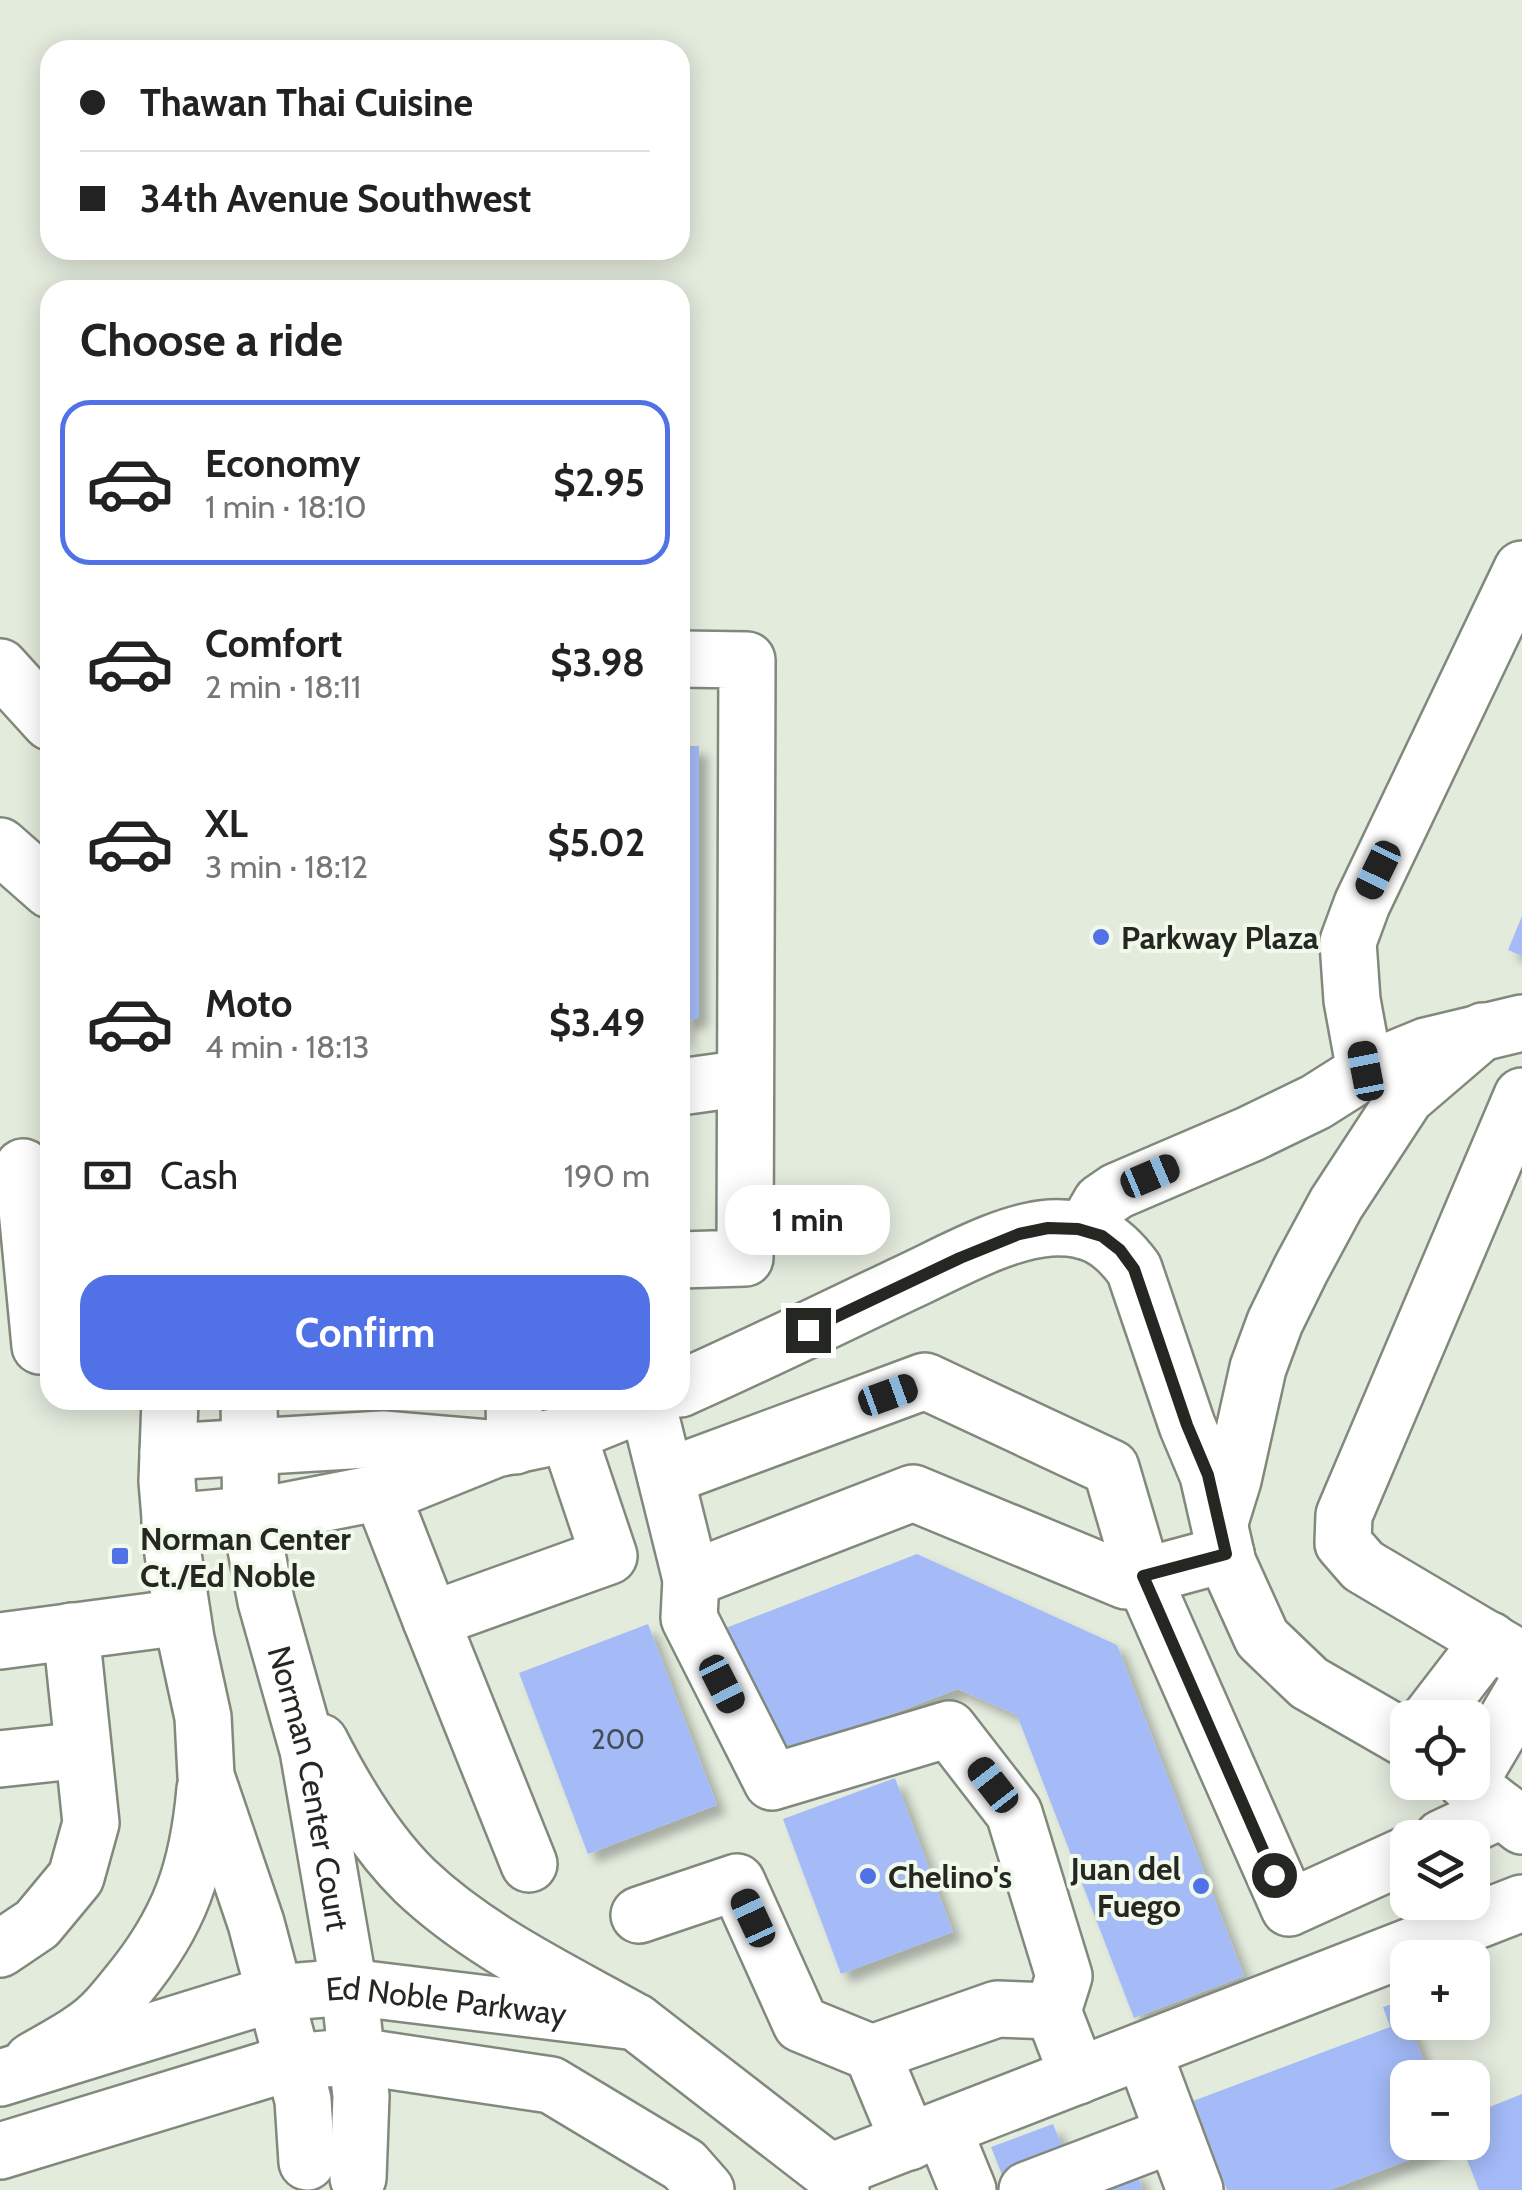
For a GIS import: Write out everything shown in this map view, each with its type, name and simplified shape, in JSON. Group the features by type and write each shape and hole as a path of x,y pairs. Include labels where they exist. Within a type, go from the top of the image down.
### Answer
{"street":[{"path":"1366,1071 1352,1000 1348,942 1362,904 1522,569"},
{"path":"690,658 748,660 745,1258 690,1260"},
{"path":"0,667 40,711"},
{"path":"0,846 40,881"},
{"path":"1084,1231 1102,1202 1117,1191 1250,1134 1316,1102 1366,1071 1426,1046 1503,1027"},
{"path":"1223,1538 1258,1368 1300,1269 1336,1204 1406,1097 1503,1027"},
{"path":"690,1086 745,1078"},
{"path":"1450,1700 1506,1650 1363,1566 1343,1543 1344,1515 1522,1096"},
{"path":"23,1167 30,1347"},
{"path":"690,1383 990,1246 1048,1228 1102,1236 1120,1250 1134,1269 1208,1475 1223,1538 1262,1638 1309,1683 1390,1730"},
{"path":"666,1477 925,1381 1111,1468 1143,1576 1289,1908 1390,1862"},
{"path":"3,2077 88,2028 117,2000 152,1956 180,1908 201,1835 206,1776 203,1716 182,1618 170,1522 169,1426 250,1424 383,1439 509,1432 568,1434 628,1410"},
{"path":"661,1410 666,1477 691,1578 689,1618 772,1782 949,1729 1014,1813 1064,1976 1052,2011 1078,2076"},
{"name":"Norman Center Court","path":"250,1424 250,1514 266,1601 308,1750 348,1987 362,2096 358,2178"},
{"path":"170,1522 250,1514 397,1489 509,1432"},
{"path":"431,1620 609,1556 568,1434"},
{"path":"381,1492 530,1864"},
{"path":"691,1578 913,1493 1126,1581 1223,1538"},
{"path":"0,1641 182,1618"},
{"path":"0,1949 37,1924 76,1876 90,1823 70,1632"},
{"path":"286,1676 335,1771 389,1852 414,1880 445,1907 512,1952 636,2022 836,2181 926,2136 1522,1903"},
{"path":"1490,1776 1522,1693"},
{"path":"0,1759 83,1750"},
{"path":"206,1776 256,1923 303,2100 307,2162"},
{"path":"1459,1820 1477,1800"},
{"path":"640,1915 737,1882 801,2024 872,2053 926,2136 968,2190"},
{"name":"Ed Noble Parkway","path":"3,2077 275,1993 348,1987 636,2022"},
{"path":"872,2053 997,2009 1052,2011"},
{"path":"1143,2051 1195,2190"},
{"name":"Ed Noble Parkway","path":"0,2151 292,2062 357,2056 551,2085 684,2165 706,2190"},
{"path":"1027,2190 1174,2134"}],"building":[{"path":"690,746 699,746 699,1017 690,1021"},
{"path":"1522,916 1522,956 1508,950"},
{"path":"917,1554 1117,1645 1244,1976 1134,2018 1017,1715 958,1689 792,1752 758,1735 718,1631"},
{"path":"648,1624 717,1805 588,1854 519,1673"},
{"name":"Chelino's","path":"895,1778 953,1932 841,1974 783,1819"},
{"path":"1390,2005 1390,2027 1383,2007"},
{"path":"1390,2027 1390,2040 1416,2040 1423,2060 1390,2060 1390,2160 1409,2160 1330,2190 1227,2190 1193,2101"},
{"path":"1522,2094 1522,2190 1479,2190 1467,2160 1490,2160 1490,2107"},
{"path":"1053,2124 1068,2161 1006,2185 991,2147"},
{"path":"1135,2169 1143,2190 1080,2190"}],"place":[{"name":"Parkway Plaza","path":"1101,937"},
{"name":"Norman Center Ct./Ed Noble","path":"120,1556"},
{"name":"Chelino's","path":"868,1876"},
{"name":"Juan del Fuego","path":"1201,1886"}],"route":[{"path":"808,1330 1019,1234 1048,1228 1078,1229 1102,1236 1120,1250 1134,1269 1208,1475 1226,1554 1143,1576 1274,1875"}]}
